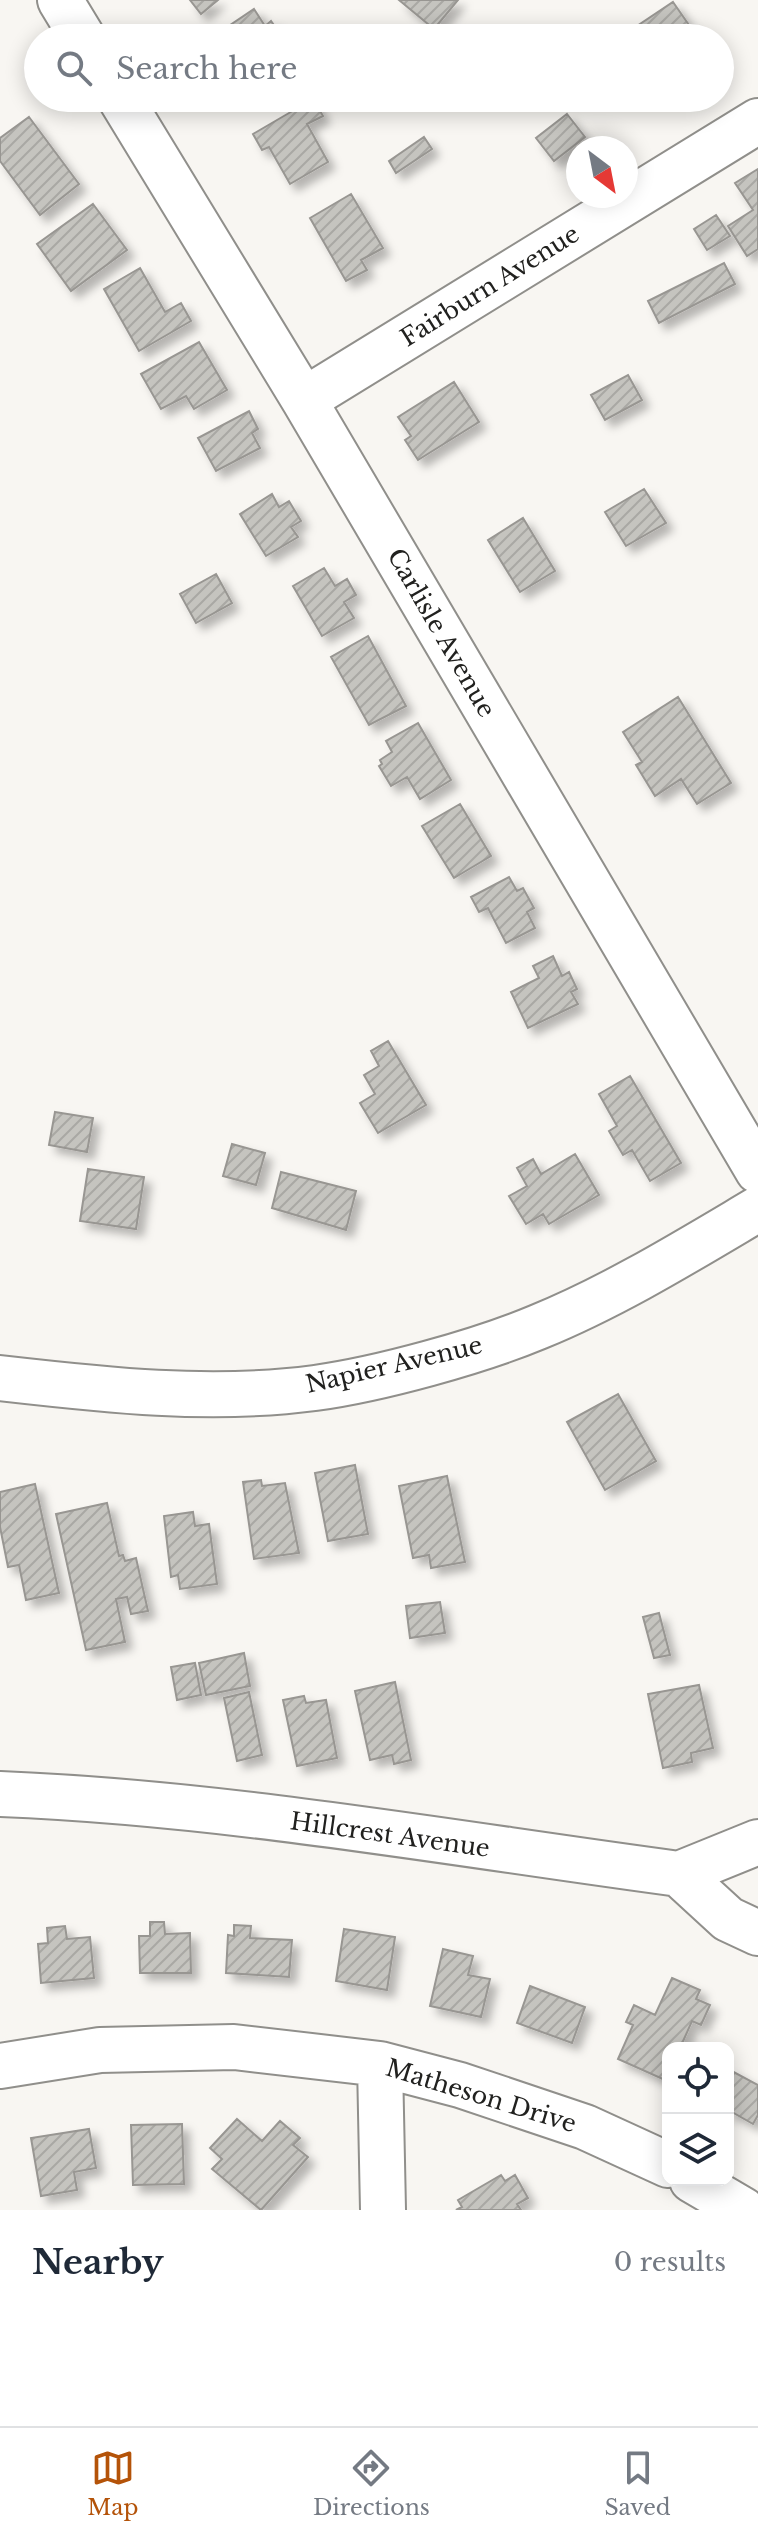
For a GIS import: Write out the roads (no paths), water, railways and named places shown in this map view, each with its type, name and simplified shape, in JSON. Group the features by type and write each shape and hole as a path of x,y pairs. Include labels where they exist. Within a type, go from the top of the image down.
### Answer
{"street":[{"path":"60,0 75,24"},
{"name":"Carlisle Avenue","path":"129,112 304,400 758,1171"},
{"name":"Fairburn Avenue","path":"304,400 758,121"},
{"name":"Napier Avenue","path":"0,1378 146,1394 316,1388 424,1363 538,1328 677,1257 758,1209"},
{"name":"Hillcrest Avenue","path":"0,1794 218,1812 679,1874"},
{"path":"758,1842 679,1874 728,1919 758,1933"},
{"name":"Matheson Drive","path":"0,2066 100,2050 234,2047 380,2064 460,2085 585,2127 662,2162"},
{"path":"380,2064 383,2210"},
{"path":"702,2186 743,2210"}]}
